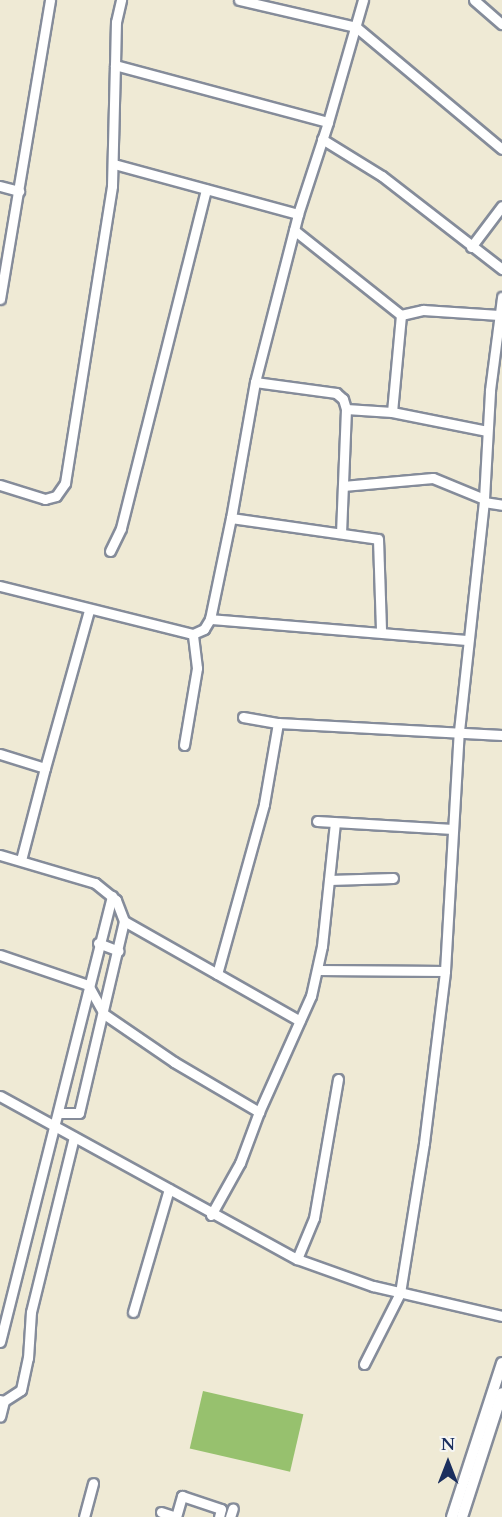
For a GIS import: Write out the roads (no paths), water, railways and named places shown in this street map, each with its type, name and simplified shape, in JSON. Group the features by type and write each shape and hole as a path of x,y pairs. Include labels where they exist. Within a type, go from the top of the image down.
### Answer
{"main road":[{"path":"462,1517 498,1399 502,1362"},
{"path":"452,1517 498,1399"}],"street":[{"path":"0,299 50,0"},
{"path":"0,485 45,499 56,496 65,483 81,406 114,164 116,21 121,0"},
{"path":"239,0 261,3 356,27 502,149"},
{"path":"0,586 89,610 193,634 204,629 210,619 231,518 255,382 298,214 328,122 363,0"},
{"path":"474,0 502,24"},
{"path":"115,65 328,122"},
{"path":"322,139 382,176 502,269"},
{"path":"114,164 298,214"},
{"path":"0,186 19,191"},
{"path":"110,551 121,528 206,190"},
{"path":"471,247 502,206"},
{"path":"294,230 401,315"},
{"path":"364,1364 400,1293 445,971 459,731 484,501 487,431 502,297"},
{"path":"401,315 423,310 499,315"},
{"path":"392,411 401,315"},
{"path":"255,382 336,393 346,409 341,532"},
{"path":"346,409 392,411 487,431"},
{"path":"343,486 434,478 484,501 502,505"},
{"path":"231,518 373,536 381,543 381,630"},
{"path":"21,860 89,610"},
{"path":"210,619 381,630 468,640"},
{"path":"184,745 196,668 193,634"},
{"path":"243,717 278,723 502,735"},
{"path":"217,974 264,804 278,723"},
{"path":"0,754 45,768"},
{"path":"317,821 453,829"},
{"path":"211,1215 240,1163 259,1112 300,1021 318,970 335,823"},
{"path":"0,855 21,860 110,893 124,921 300,1021"},
{"path":"329,880 393,878"},
{"path":"0,1342 56,1128 110,893"},
{"path":"59,1113 79,1113 119,951 124,921"},
{"path":"98,943 119,951"},
{"path":"0,955 88,985 104,1014 174,1062 259,1112"},
{"path":"318,970 445,971"},
{"path":"297,1259 314,1218 338,1079"},
{"path":"0,1096 169,1189 211,1215 297,1259 400,1293 502,1316"},
{"path":"0,1417 2,1401 21,1390 28,1358 31,1312 74,1137"},
{"path":"133,1312 169,1189"},
{"path":"84,1517 93,1483"},
{"path":"161,1512 176,1517 182,1496 221,1509 219,1517"}]}
